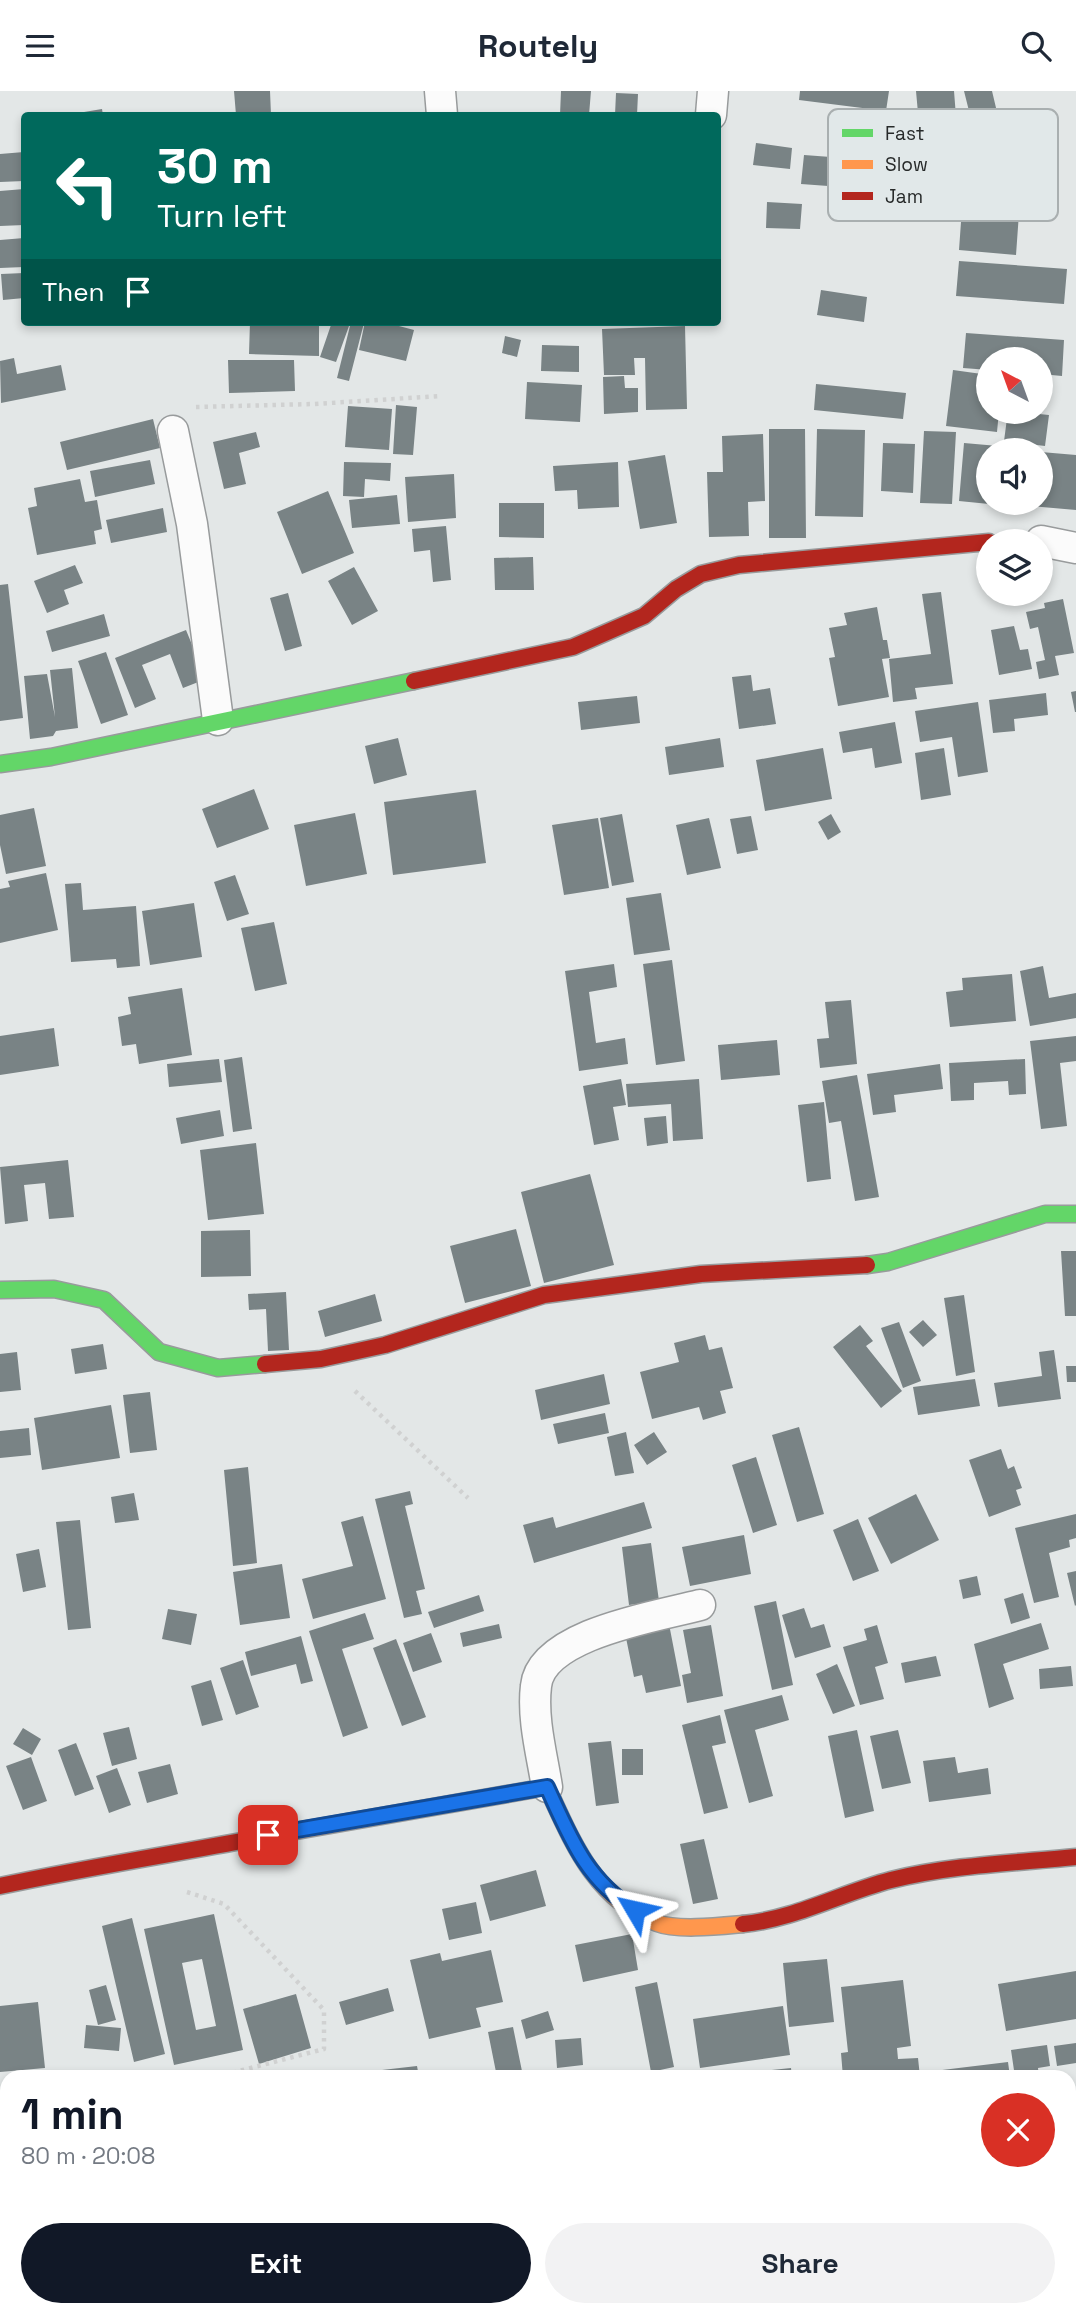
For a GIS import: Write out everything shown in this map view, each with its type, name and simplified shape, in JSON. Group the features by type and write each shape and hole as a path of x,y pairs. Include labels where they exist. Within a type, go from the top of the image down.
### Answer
{"street":[{"path":"440,91 442,112"},
{"path":"711,112 713,91"},
{"path":"173,431 192,524 218,720"},
{"path":"0,764 51,757 573,647 644,616 676,589 701,574 739,565 976,543"},
{"path":"1053,543 1076,548"},
{"path":"0,1290 54,1289 104,1300 159,1352 218,1368 321,1359 385,1345 544,1295 701,1274 838,1269 888,1262 1045,1214 1076,1214"},
{"path":"700,1605 598,1633 563,1647 545,1663 536,1684 538,1727 547,1787 581,1860 612,1896 658,1924 713,1927 771,1921 888,1881 935,1870 1076,1857"},
{"path":"0,1886 103,1864 178,1854 347,1821 547,1787"}],"path":[{"path":"173,431 177,418 193,407 314,404 440,396"},
{"path":"321,1359 468,1498"},
{"path":"175,1888 224,1904 324,2010 324,2049 243,2070"}],"building":[{"path":"234,91 270,91 271,112 236,112"},
{"path":"561,91 591,91 589,112 560,112"},
{"path":"800,91 889,91 886,109 799,100"},
{"path":"916,91 954,91 955,109 918,109"},
{"path":"964,91 992,91 996,109 968,109"},
{"path":"616,93 638,94 637,112 615,112"},
{"path":"756,143 792,148 790,169 753,165"},
{"path":"21,152 21,181 0,182 0,154"},
{"path":"804,155 828,157 828,186 801,184"},
{"path":"21,189 21,225 0,226 0,191"},
{"path":"767,202 802,204 800,229 766,228"},
{"path":"961,221 1018,221 1016,255 959,250"},
{"path":"21,238 21,267 0,268 0,240"},
{"path":"959,261 1067,269 1064,304 956,296"},
{"path":"21,273 21,298 3,300 1,274"},
{"path":"821,290 867,297 864,322 817,315"},
{"path":"250,326 319,326 319,356 249,354"},
{"path":"331,326 349,326 336,362 320,357"},
{"path":"350,326 363,326 349,381 337,378"},
{"path":"364,326 399,326 414,330 406,361 359,350"},
{"path":"685,326 687,409 646,410 645,358 634,358 635,375 604,375 602,329"},
{"path":"966,333 1064,340 1062,376 1054,375 1054,347 976,347 976,369 963,368"},
{"path":"505,336 521,340 517,357 502,353"},
{"path":"542,345 579,346 579,372 541,371"},
{"path":"14,358 17,374 61,365 66,390 1,403 0,361"},
{"path":"228,360 294,360 295,391 229,393"},
{"path":"953,370 976,373 976,424 998,424 997,432 946,426"},
{"path":"624,376 625,388 638,388 638,412 604,414 603,377"},
{"path":"527,382 582,385 580,422 525,419"},
{"path":"816,384 906,393 903,419 814,410"},
{"path":"396,405 417,407 413,455 393,454"},
{"path":"348,406 392,409 389,450 345,447"},
{"path":"153,419 160,448 67,470 60,442"},
{"path":"1006,424 1048,424 1046,438 1004,438"},
{"path":"769,429 805,429 806,538 769,538"},
{"path":"817,429 865,430 863,517 815,516"},
{"path":"924,431 956,432 952,504 920,503"},
{"path":"256,432 260,447 239,453 246,484 224,489 213,442"},
{"path":"763,434 765,501 748,502 749,536 709,537 707,472 723,472 722,436"},
{"path":"883,443 915,444 913,493 881,491"},
{"path":"964,443 976,444 976,503 959,501"},
{"path":"1053,453 1076,455 1076,510 1053,508"},
{"path":"665,455 677,523 640,529 628,461"},
{"path":"150,460 155,484 95,497 90,471"},
{"path":"344,462 391,463 390,481 365,479 364,497 343,496"},
{"path":"618,462 619,507 578,509 577,490 555,491 553,466"},
{"path":"454,474 456,518 408,522 405,477"},
{"path":"80,479 85,502 97,500 102,529 94,531 96,544 37,555 28,508 37,506 34,488"},
{"path":"328,491 354,553 302,574 277,512"},
{"path":"397,495 400,524 352,528 349,500"},
{"path":"499,503 544,503 544,538 499,537"},
{"path":"163,508 167,532 111,543 106,520"},
{"path":"446,526 451,580 433,582 430,550 414,552 412,529"},
{"path":"533,557 534,590 495,590 494,558"},
{"path":"75,565 83,583 64,590 69,604 47,613 34,581"},
{"path":"354,567 378,611 352,625 328,581"},
{"path":"8,584 23,718 0,721 0,585"},
{"path":"941,592 953,684 915,688 917,699 893,702 889,659 931,654 922,594"},
{"path":"288,593 302,646 285,651 270,598"},
{"path":"1063,599 1074,653 1055,656 1059,675 1039,679 1036,662 1045,660 1038,627 1030,629 1026,612 1053,606 1053,601"},
{"path":"877,607 883,640 887,640 890,658 882,659 889,697 838,706 829,658 835,657 829,628 847,625 844,613"},
{"path":"104,614 110,636 52,652 46,631"},
{"path":"1014,626 1020,650 1028,649 1032,669 999,675 991,630"},
{"path":"186,630 206,679 183,688 170,654 142,665 156,699 135,708 115,658"},
{"path":"106,652 128,715 101,724 78,661"},
{"path":"72,668 78,728 56,731 53,736 30,739 24,676 47,674 55,717 50,670"},
{"path":"751,675 753,691 770,688 776,724 739,729 732,677"},
{"path":"1076,691 1076,712 1075,712 1071,692"},
{"path":"1046,693 1048,715 1014,719 1015,731 993,733 989,700"},
{"path":"637,696 640,723 581,730 578,702"},
{"path":"978,702 988,772 958,777 952,737 920,742 915,711"},
{"path":"895,722 902,763 875,768 872,748 843,753 839,732"},
{"path":"398,738 407,775 374,784 365,746"},
{"path":"720,738 724,767 669,775 665,747"},
{"path":"823,748 832,799 765,811 756,760"},
{"path":"944,748 951,795 921,800 915,753"},
{"path":"254,789 269,829 217,848 202,809"},
{"path":"476,790 486,863 393,875 384,802"},
{"path":"34,808 46,866 6,874 0,845 0,815"},
{"path":"355,813 367,874 306,886 294,825"},
{"path":"622,814 634,882 612,886 600,818"},
{"path":"831,814 841,832 828,840 818,822"},
{"path":"751,816 758,850 737,854 730,819"},
{"path":"598,818 609,888 564,895 552,825"},
{"path":"709,818 721,868 687,875 676,825"},
{"path":"46,873 58,930 0,943 0,889 10,887 8,881"},
{"path":"235,875 249,914 227,921 214,882"},
{"path":"81,883 83,910 136,906 140,966 117,968 116,959 71,962 65,884"},
{"path":"661,893 670,950 634,955 626,898"},
{"path":"194,903 202,957 150,965 142,911"},
{"path":"274,922 287,984 255,991 241,928"},
{"path":"672,960 685,1061 656,1065 643,964"},
{"path":"614,964 617,987 589,992 596,1043 625,1038 628,1064 579,1071 565,971"},
{"path":"1043,966 1049,998 1076,993 1076,1018 1030,1026 1020,971"},
{"path":"1012,974 1016,1021 950,1027 946,992 963,990 962,978"},
{"path":"182,988 192,1055 139,1064 136,1044 122,1046 118,1017 131,1014 128,997"},
{"path":"851,1000 857,1064 820,1068 817,1039 829,1038 825,1002"},
{"path":"54,1028 59,1066 0,1075 0,1036"},
{"path":"1076,1036 1076,1061 1060,1063 1067,1126 1041,1129 1030,1041"},
{"path":"777,1040 780,1075 721,1080 718,1045"},
{"path":"242,1057 252,1129 233,1132 224,1060"},
{"path":"219,1059 222,1082 169,1087 167,1064"},
{"path":"1025,1059 1026,1094 1009,1095 1008,1081 974,1083 974,1100 951,1101 949,1063"},
{"path":"940,1064 943,1089 894,1095 896,1112 873,1115 867,1074"},
{"path":"857,1075 879,1197 855,1201 841,1121 829,1123 822,1081"},
{"path":"621,1079 626,1105 613,1107 619,1140 594,1145 583,1086"},
{"path":"699,1079 703,1139 673,1141 671,1104 628,1107 626,1084"},
{"path":"824,1102 831,1179 807,1182 798,1105"},
{"path":"220,1110 224,1136 181,1144 176,1118"},
{"path":"666,1116 668,1143 647,1146 644,1118"},
{"path":"256,1143 264,1214 208,1220 200,1150"},
{"path":"68,1160 74,1217 49,1219 45,1183 24,1185 28,1221 5,1224 0,1167"},
{"path":"590,1174 614,1265 544,1283 521,1192"},
{"path":"516,1229 531,1286 465,1303 450,1246"},
{"path":"250,1230 251,1276 201,1277 201,1231"},
{"path":"1061,1251 1076,1251 1076,1316 1065,1316"},
{"path":"286,1292 289,1350 268,1351 266,1309 249,1310 248,1294"},
{"path":"375,1294 382,1321 325,1337 318,1311"},
{"path":"964,1295 975,1372 956,1376 944,1298"},
{"path":"923,1320 937,1335 923,1347 909,1332"},
{"path":"899,1322 921,1381 903,1388 881,1328"},
{"path":"860,1325 873,1341 866,1346 902,1391 881,1408 833,1347"},
{"path":"705,1335 709,1350 722,1347 733,1388 720,1391 726,1413 703,1420 699,1407 652,1419 640,1372 679,1362 674,1343"},
{"path":"103,1344 107,1369 75,1374 71,1349"},
{"path":"1054,1350 1061,1399 998,1407 994,1383 1042,1376 1039,1352"},
{"path":"17,1352 21,1390 0,1392 0,1354"},
{"path":"1066,1366 1076,1366 1076,1382 1067,1382"},
{"path":"604,1374 610,1404 541,1420 535,1390"},
{"path":"975,1379 980,1406 918,1415 913,1387"},
{"path":"150,1392 157,1450 130,1453 123,1395"},
{"path":"111,1405 120,1458 42,1470 34,1418"},
{"path":"605,1413 609,1433 558,1444 553,1424"},
{"path":"799,1427 824,1514 797,1522 772,1435"},
{"path":"29,1428 31,1455 0,1458 0,1431"},
{"path":"626,1432 634,1473 615,1476 607,1437"},
{"path":"654,1432 667,1452 647,1465 634,1445"},
{"path":"1001,1449 1008,1469 1014,1466 1022,1488 1016,1490 1021,1505 989,1517 969,1460"},
{"path":"756,1457 777,1525 753,1533 732,1465"},
{"path":"248,1467 257,1563 233,1566 224,1470"},
{"path":"410,1491 413,1504 405,1506 425,1589 416,1591 422,1614 404,1618 375,1499"},
{"path":"134,1493 139,1520 115,1523 111,1497"},
{"path":"916,1494 939,1540 891,1564 868,1518"},
{"path":"644,1502 652,1528 534,1563 523,1525 553,1517 556,1528"},
{"path":"1076,1514 1076,1538 1069,1540 1070,1547 1049,1553 1059,1597 1034,1603 1015,1528"},
{"path":"363,1516 386,1599 313,1619 302,1579 353,1566 341,1522"},
{"path":"858,1519 879,1571 853,1581 833,1530"},
{"path":"80,1520 91,1628 68,1630 56,1522"},
{"path":"744,1535 751,1574 690,1586 682,1547"},
{"path":"651,1543 659,1601 629,1605 622,1547"},
{"path":"39,1549 46,1587 23,1592 16,1554"},
{"path":"282,1564 290,1618 240,1625 233,1572"},
{"path":"1076,1571 1076,1605 1075,1606 1067,1573"},
{"path":"977,1576 981,1595 963,1599 959,1580"},
{"path":"1023,1593 1030,1618 1011,1624 1004,1599"},
{"path":"479,1595 484,1611 434,1628 428,1612"},
{"path":"776,1601 793,1685 772,1690 754,1606"},
{"path":"804,1608 811,1628 824,1624 831,1647 795,1658 782,1615"},
{"path":"168,1609 197,1614 191,1645 162,1639"},
{"path":"365,1613 374,1639 342,1649 368,1728 343,1737 309,1631"},
{"path":"1041,1623 1049,1649 1003,1664 1014,1699 989,1708 974,1644"},
{"path":"499,1624 502,1638 463,1647 460,1633"},
{"path":"669,1624 681,1686 646,1693 642,1675 634,1677 625,1633"},
{"path":"711,1625 723,1696 687,1703 682,1675 691,1673 683,1630"},
{"path":"877,1625 888,1663 875,1667 884,1699 860,1705 843,1647 867,1640 864,1629"},
{"path":"431,1633 442,1662 413,1672 403,1643"},
{"path":"301,1636 313,1681 301,1684 296,1664 251,1676 245,1652"},
{"path":"396,1639 426,1717 402,1726 373,1648"},
{"path":"936,1656 941,1676 905,1683 901,1663"},
{"path":"243,1660 259,1707 236,1715 220,1668"},
{"path":"837,1664 855,1706 833,1714 816,1674"},
{"path":"1071,1666 1073,1686 1040,1689 1039,1669"},
{"path":"211,1680 223,1720 202,1726 191,1686"},
{"path":"782,1695 789,1720 755,1730 773,1796 749,1803 724,1710"},
{"path":"720,1715 726,1743 712,1746 728,1808 704,1814 682,1725"},
{"path":"129,1727 137,1759 112,1766 103,1733"},
{"path":"23,1728 41,1739 32,1755 13,1744"},
{"path":"857,1730 874,1811 845,1818 828,1736"},
{"path":"898,1730 911,1783 882,1789 870,1736"},
{"path":"611,1741 619,1803 596,1806 588,1743"},
{"path":"76,1743 94,1789 75,1796 58,1750"},
{"path":"622,1749 643,1749 643,1775 622,1775"},
{"path":"31,1757 47,1801 23,1810 6,1766"},
{"path":"955,1757 958,1773 988,1768 991,1794 929,1802 923,1761"},
{"path":"170,1764 178,1794 147,1803 138,1772"},
{"path":"117,1768 131,1805 109,1813 96,1776"},
{"path":"704,1839 718,1899 693,1904 680,1844"},
{"path":"536,1870 546,1906 490,1921 480,1885"},
{"path":"476,1902 482,1933 449,1940 442,1909"},
{"path":"214,1914 243,2050 174,2065 144,1929","holes":["202,1959 216,2026 196,2030 182,1963"]},
{"path":"132,1918 165,2054 134,2062 102,1926"},
{"path":"632,1934 638,1970 583,1982 575,1945"},
{"path":"491,1950 503,2002 476,2008 481,2027 429,2039 410,1960 440,1953 442,1961"},
{"path":"827,1959 834,2022 789,2027 783,1963"},
{"path":"1076,1971 1076,2019 1006,2031 998,1984"},
{"path":"903,1980 911,2046 897,2048 898,2059 918,2058 919,2070 842,2070 841,2053 848,2052 841,1987"},
{"path":"657,1982 674,2067 651,2070 635,1987"},
{"path":"106,1985 116,2020 98,2025 89,1990"},
{"path":"388,1988 394,2011 346,2025 339,2002"},
{"path":"296,1994 311,2048 259,2064 243,2009"},
{"path":"38,2002 45,2068 0,2070 0,2006"},
{"path":"783,2006 790,2055 700,2068 693,2019"},
{"path":"548,2011 554,2030 526,2039 521,2020"},
{"path":"86,2025 121,2028 119,2051 84,2048"},
{"path":"513,2027 522,2070 496,2070 488,2032"},
{"path":"581,2038 583,2065 557,2068 555,2040"},
{"path":"1076,2043 1076,2063 1057,2066 1054,2046"},
{"path":"1047,2045 1050,2066 1038,2070 1014,2070 1011,2050"},
{"path":"1008,2062 1009,2070 942,2070"},
{"path":"417,2066 418,2070 382,2070"}],"traffic: fast":[{"path":"0,764 51,757 414,681"},
{"path":"867,1265 888,1262 1045,1214 1076,1214"},
{"path":"0,1290 54,1289 104,1300 159,1352 218,1368 265,1364"}],"traffic: slow":[{"path":"279,1834 547,1787 588,1867 601,1884 635,1912 657,1923 676,1927 743,1924"}],"traffic: jam":[{"path":"414,681 573,647 644,616 676,589 701,574 739,565 976,543"},
{"path":"265,1364 321,1359 385,1345 544,1295 701,1274 867,1265"},
{"path":"0,1886 279,1834"},
{"path":"743,1924 781,1917 872,1885 914,1875 983,1865 1076,1857"}],"route":[{"path":"268,1835 547,1787 581,1860 612,1896 635,1910"}]}
